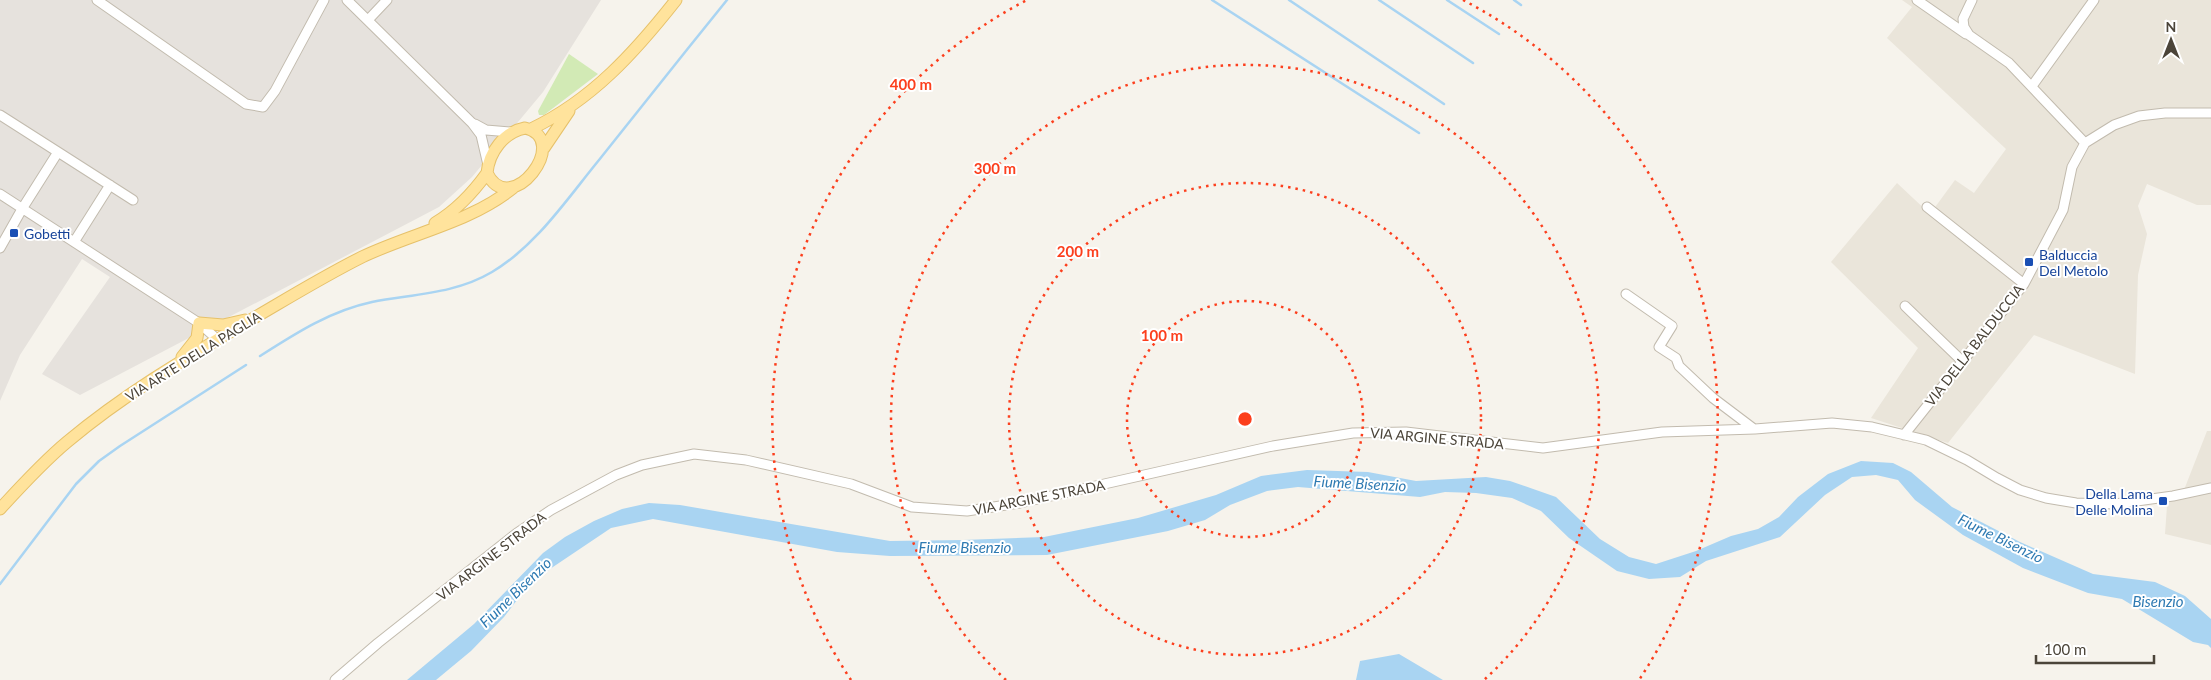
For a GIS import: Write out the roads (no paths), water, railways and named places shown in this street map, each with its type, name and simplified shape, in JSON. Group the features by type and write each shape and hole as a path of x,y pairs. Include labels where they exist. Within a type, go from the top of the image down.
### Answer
{"main road":[{"name":"VIA ARTE DELLA PAGLIA","path":"0,509 66,442 147,382 178,362 308,286 364,256 456,220 498,200 530,175 537,165 544,148 564,117 579,101 619,67 676,0"},
{"name":"VIA ARTE DELLA PAGLIA","path":"410,237 456,210 477,187 493,153 511,132 525,128 531,129 579,101"},
{"path":"531,129 538,132 543,139 544,148"},
{"path":"487,169 494,185 502,188 513,188"},
{"path":"178,362 197,338 198,322 223,325 256,317"}],"street":[{"path":"97,0 246,104 263,106 275,91 324,0"},
{"path":"347,0 472,122 481,135 487,169"},
{"path":"368,20 387,0"},
{"path":"1917,0 2009,63 2085,143 2114,125 2139,116 2165,113 2211,113"},
{"path":"1969,35 1964,27 1963,19 1972,0"},
{"path":"2032,86 2094,0"},
{"path":"0,115 133,200"},
{"path":"472,122 486,130 511,132"},
{"name":"VIA DELLA BALDUCCIA","path":"1904,435 1961,360 2024,284 2063,210 2072,167 2085,143"},
{"path":"0,248 58,152"},
{"path":"74,242 110,186"},
{"path":"0,194 198,322 218,340"},
{"path":"1927,207 2024,284"},
{"path":"1626,294 1672,326 1659,347 1676,358 1679,366 1712,398 1755,429"},
{"path":"1905,306 1961,360"},
{"name":"VIA ARGINE STRADA","path":"335,680 378,643 517,533 577,495 616,475 655,461 694,454 746,460 851,484 912,507 967,512 1020,503 1272,446 1353,432 1406,432 1543,448 1662,432 1755,429 1832,423 1872,427 1926,440 1967,460 2020,490 2046,498 2076,503 2115,504 2173,496 2211,488"}],"water":[{"name":"Bisenzio","path":"1861,461 1893,463 1911,472 1952,507 2020,542 2093,574 2155,582 2185,596 2211,619 2211,648 2208,645 2193,642 2122,599 2088,593 2023,568 1963,535 1915,500 1898,480 1876,475 1852,477 1825,495 1780,537 1706,561 1680,577 1649,579 1617,571 1569,538 1541,511 1512,498 1476,493 1445,492 1420,497 1298,487 1267,491 1230,505 1205,520 1168,531 1047,555 890,556 837,552 653,519 611,528 547,571 524,591 504,617 471,651 436,680 407,680 474,624 543,553 565,537 594,521 622,509 649,503 680,505 890,541 963,540 1044,537 1138,518 1216,495 1261,476 1307,470 1368,472 1416,481 1486,477 1510,481 1556,497 1600,539 1629,557 1656,564 1696,551 1731,536 1758,529 1779,517 1798,497 1828,474"},
{"path":"1399,654 1443,680 1356,680 1360,661"}],"waterway":[{"path":"260,356 300,331 342,311 372,302 434,292 463,285 492,272 508,261 523,249 563,206 727,0"},
{"path":"1212,0 1419,133"},
{"path":"1289,0 1444,104"},
{"path":"1379,0 1473,63"},
{"path":"1447,0 1499,34"},
{"path":"1514,0 1521,5"},
{"path":"0,584 76,484 99,461 246,365"}],"place":[{"name":"Gobetti","path":"14,233"},
{"name":"Balduccia Del Metolo","path":"2029,262"},
{"name":"Della Lama Delle Molina","path":"2163,501"}],"water label":[{"name":"Fiume Bisenzio","path":"1360,483"},
{"name":"Fiume Bisenzio","path":"2001,538"},
{"name":"Fiume Bisenzio","path":"965,547"},
{"name":"Fiume Bisenzio","path":"515,592"}]}
